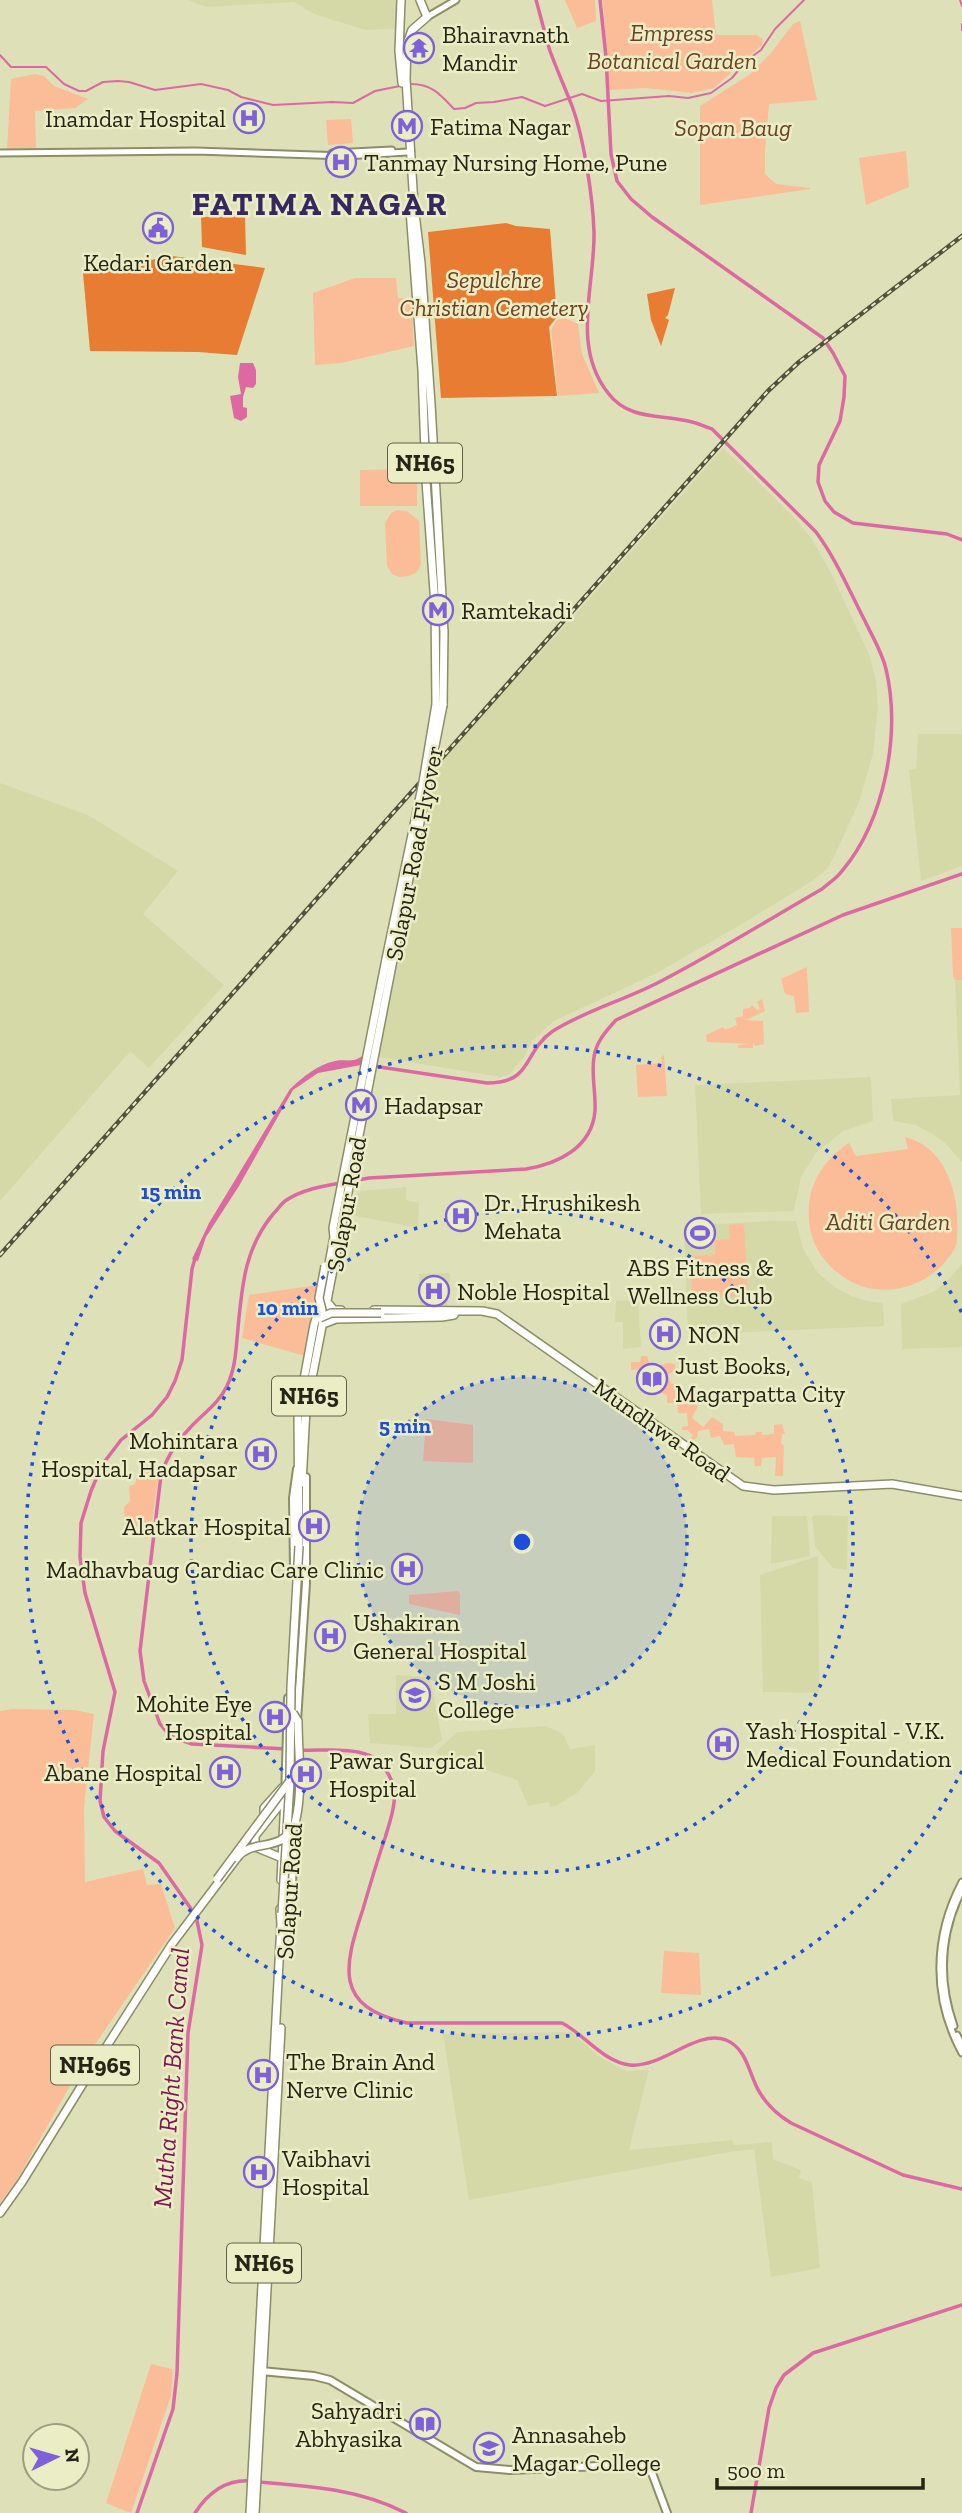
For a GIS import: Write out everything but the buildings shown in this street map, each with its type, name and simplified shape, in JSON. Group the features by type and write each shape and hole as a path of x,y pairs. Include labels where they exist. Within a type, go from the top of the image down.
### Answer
{"highway":[{"name":"NH65","path":"401,0 399,51 405,91 424,350 426,481 435,604 438,701"},
{"path":"420,0 428,17"},
{"name":"NH65","path":"404,80 406,50 412,30 428,17"},
{"name":"NH65","path":"405,91 412,230 424,350"},
{"name":"Solapur Road Flyover","path":"379,1025 388,960 444,681 444,632 424,350"},
{"name":"Solapur Road","path":"300,1469 306,1409 326,1312 346,1182 388,960"},
{"name":"Solapur Road","path":"369,1055 379,1025"},
{"name":"Solapur Road","path":"300,1469 298,1412 326,1312 333,1228 346,1182"},
{"path":"333,1228 319,1298 326,1312 331,1320 379,1314"},
{"path":"326,1312 379,1314"},
{"path":"326,1312 379,1314"},
{"path":"326,1312 343,1319"},
{"path":"299,1430 309,1369 326,1312"},
{"name":"Mundhwa Road","path":"379,1314 465,1313 487,1315 500,1320 682,1447 749,1488 774,1490 892,1484 962,1498"},
{"name":"NH65","path":"283,1924 292,1794 293,1713 303,1581 300,1469"},
{"name":"NH65","path":"284,1912 291,1705 301,1546"},
{"name":"NH965","path":"0,2207 148,1974 195,1912 242,1852 251,1847 276,1842 289,1834 296,1819 298,1776 298,1721 293,1713"},
{"path":"264,1812 264,1808 288,1782"},
{"name":"NH965","path":"0,2213 166,1953 288,1782"},
{"path":"282,1858 255,1846 255,1836 282,1802 295,1799"},
{"name":"Solapur Road","path":"253,2513 283,1924 279,1913 282,1802"},
{"name":"NH965","path":"209,1891 214,1879 264,1812 282,1802"},
{"name":"NH965","path":"195,1912 203,1909 244,1852 255,1846"}],"main road":[{"path":"428,17 456,0"},
{"path":"0,152 196,151 303,156 407,150"},
{"name":"Solapur Road","path":"282,1802 288,1782 286,1749 294,1579 293,1491 300,1469 306,1474 307,1576 296,1750 292,1885 289,1914 283,1924"},
{"path":"961,2045 946,2015 939,1949 948,1912 962,1882"},
{"path":"962,1890 945,1937 943,1961 950,2014 962,2053"},
{"path":"261,2372 323,2377 475,2467 522,2470 642,2466 652,2473 666,2513"}],"shaded area":[{"path":"187,0 398,0 398,29 365,30 314,14 294,2 206,7"},
{"path":"240,363 253,363 256,370 256,384 253,388 246,387 243,397 247,417 241,421 234,418 230,396 241,394 238,377"},
{"path":"723,448 792,515 812,539 869,654 876,680 878,708 873,754 859,802 835,855 827,869 812,881 747,921 657,973 554,1021 533,1040 510,1074 500,1077 379,1057 437,765"},
{"path":"918,734 962,734 962,866 921,881 909,770 916,769"},
{"path":"0,783 88,815 178,871 143,914 224,985 149,1068 131,1052 125,1057 0,1201"},
{"path":"962,977 962,1162 945,1143 931,1133 916,1125 893,1121 891,1099 960,1095 955,978"},
{"path":"362,1056 361,1065 318,1073 293,1090 239,1186 206,1237 198,1261 192,1259 209,1223 290,1089 322,1065"},
{"path":"871,1077 873,1121 843,1131 816,1153 801,1177 794,1211 701,1214 695,1085"},
{"path":"406,1187 406,1200 419,1203 418,1228 351,1215 355,1195 361,1191"},
{"path":"796,1221 803,1249 818,1273 851,1296 883,1303 884,1326 688,1335 684,1230 687,1226"},
{"path":"962,1264 962,1347 902,1349 901,1304 933,1292"},
{"name":"Noble Hospital","path":"450,1273 448,1307 420,1307 419,1274"},
{"path":"638,1300 641,1347 623,1349 623,1322 615,1322 616,1301"},
{"path":"772,1516 807,1516 810,1556 771,1564"},
{"path":"848,1516 847,1570 833,1568 815,1546 812,1517"},
{"path":"818,1556 819,1693 763,1692 760,1575"},
{"name":"S M Joshi College","path":"396,1675 430,1677 442,1740 431,1748 370,1743 368,1714 396,1714"},
{"path":"546,1726 563,1734 570,1749 595,1745 595,1771 578,1792 556,1806 550,1807 548,1802 528,1806 517,1780 437,1754 457,1732"},
{"path":"571,2032 601,2058 627,2071 649,2070 629,2150 732,2140 734,2145 772,2142 773,2159 801,2170 799,2178 812,2182 820,2268 771,2277 754,2149 469,2200 443,2034"}],"green space":[{"path":"565,0 595,0 596,21 577,28"},
{"name":"Empress Botanical Garden","path":"603,0 712,0 716,35 756,35 763,39 762,45 714,88 692,93 646,88 609,90"},
{"name":"Sopan Baug","path":"800,21 817,100 769,104 765,174 776,184 810,189 700,205 700,106 749,75 771,53 793,24"},
{"path":"35,74 44,76 54,86 88,99 75,108 35,111 36,148 7,149 11,79"},
{"path":"351,119 353,143 328,145 326,120"},
{"path":"906,151 909,187 866,205 859,158"},
{"path":"245,216 246,255 202,247 201,217"},
{"name":"Sepulchre Christian Cemetery","path":"506,223 550,229 557,317 549,327 557,396 441,398 428,232"},
{"path":"172,256 265,268 237,355 90,351 83,273"},
{"path":"355,278 396,278 398,298 411,298 414,346 341,363 315,365 313,293"},
{"path":"675,288 665,318 669,320 661,346 651,320 647,294"},
{"path":"565,318 578,324 582,354 599,393 558,396 551,330 557,320"},
{"path":"417,469 417,506 360,506 360,470"},
{"path":"397,510 407,511 419,521 421,565 416,573 399,577 392,574 387,566 385,523 391,513"},
{"path":"951,928 962,928 962,980 955,980 953,976"},
{"path":"807,967 809,1012 796,1013 794,996 785,994 781,979"},
{"path":"762,999 765,1011 746,1020 763,1021 764,1044 755,1046 753,1043 753,1048 738,1048 738,1045 751,1044 707,1042 706,1035 723,1027 725,1030 737,1025 735,1018 743,1016 743,1009 752,1005 757,1010 760,1009 757,1002"},
{"path":"664,1055 667,1096 638,1097 636,1065 662,1063 661,1057"},
{"name":"Aditi Garden","path":"905,1137 920,1143 933,1153 950,1180 957,1212 956,1246 935,1272 921,1281 890,1290 873,1289 842,1276 823,1258 810,1228 810,1196 824,1166 849,1143 856,1156 908,1149"},
{"path":"744,1224 748,1296 692,1298 691,1256 715,1255 715,1240 730,1239 729,1225"},
{"path":"317,1285 305,1356 242,1338 249,1295"},
{"path":"641,1356 647,1356 651,1368 668,1363 675,1364 676,1371 668,1374 671,1384 679,1383 675,1393 680,1401 688,1397 698,1406 692,1418 703,1427 712,1417 723,1424 723,1431 734,1432 735,1436 755,1435 756,1432 762,1432 762,1435 774,1434 774,1425 782,1424 785,1434 782,1434 781,1443 784,1446 783,1476 775,1476 776,1457 762,1458 761,1466 755,1466 754,1458 736,1457 734,1444 724,1445 720,1436 711,1438 709,1429 698,1431 697,1438 693,1440 693,1435 682,1430 682,1427 688,1426 687,1413 678,1413 677,1403 667,1403 667,1395 648,1394 641,1369 631,1370 631,1362 640,1362"},
{"path":"426,1419 473,1425 473,1463 423,1461"},
{"path":"159,1471 150,1537 145,1539 144,1528 125,1524 124,1507 130,1501 129,1486 135,1484 138,1473"},
{"path":"458,1591 460,1615 409,1604 409,1595"},
{"path":"75,1710 94,1714 84,1807 85,1882 143,1869 147,1885 161,1884 175,1928 85,2059 17,2180 0,2203 0,1711"},
{"path":"664,1951 699,1953 701,1995 661,1993"},
{"path":"151,2364 172,2369 171,2396 131,2513 106,2503"}],"waterway":[{"name":"Mutha Right Bank Canal","path":"373,1066 487,1083 513,1078 526,1065 543,1039 553,1031 580,1016 665,979 822,889 842,871 857,850 879,802 886,775 892,720 886,669 877,644 842,575 816,532 712,429 626,408 608,393 597,375 590,356 588,336 594,232 587,169 576,119 550,51 536,0"},
{"path":"600,0 611,154 617,181 631,199 652,217 823,338 845,376 840,421 819,465 818,482 825,501 834,512 853,523 947,534 962,540"},
{"path":"409,84 429,88 454,109 522,97 545,106 582,94 601,101 669,96 688,98 711,93 732,78 746,61 761,50 775,29 804,0"},
{"path":"960,0 962,6"},
{"path":"962,24 962,30"},
{"path":"0,55 11,67 46,67 64,84 79,91 86,91 103,82 118,81 155,90 201,84 273,105 353,103 375,91 400,86"},
{"path":"352,1181 526,1169 561,1158 580,1144 592,1124 595,1111 595,1052 602,1037 616,1020 843,915 962,874"},
{"path":"287,1749 192,1744 170,1736 160,1724 144,1681 140,1651 161,1475 175,1445 219,1399 230,1379 244,1282 257,1239 285,1201 305,1191 341,1183"},
{"name":"Mutha Right Bank Canal","path":"137,2513 173,2409 177,2373 188,2033 202,1945 196,1916 159,1863 115,1831 104,1817 100,1801 103,1751 115,1692 85,1593 80,1557 81,1523 102,1465 121,1440 152,1415 167,1397 175,1381 182,1360 192,1269 196,1255"},
{"path":"298,1750 366,1754 385,1769 394,1788 392,1813 351,1949 350,1981 356,1995 366,2006 383,2016 407,2023 562,2023 611,2059 630,2065 655,2061 703,2040 726,2040 744,2056 756,2086 766,2102 791,2123 903,2175 962,2189"},
{"path":"751,2513 769,2408 784,2375 813,2353 962,2305"},
{"path":"195,2513 218,2489 234,2482 251,2481"},
{"path":"259,2482 316,2487 352,2494 406,2513"}],"railway":[{"path":"0,1255 768,391 799,362 962,236"}],"place":[{"name":"Bhairavnath Mandir","path":"419,48"},
{"name":"Inamdar Hospital","path":"249,118"},
{"name":"Fatima Nagar","path":"407,126"},
{"name":"Tanmay Nursing Home, Pune","path":"341,162"},
{"name":"Kedari Garden","path":"158,228"},
{"name":"Ramtekadi","path":"438,610"},
{"name":"Hadapsar","path":"361,1105"},
{"name":"Dr. Hrushikesh Mehata","path":"461,1216"},
{"name":"ABS Fitness & Wellness Club","path":"700,1233"},
{"name":"Noble Hospital","path":"434,1291"},
{"name":"NON","path":"665,1334"},
{"name":"Just Books, Magarpatta City","path":"652,1379"},
{"name":"Mohintara Hospital, Hadapsar","path":"261,1454"},
{"name":"Alatkar Hospital","path":"314,1526"},
{"name":"Madhavbaug Cardiac Care Clinic","path":"407,1569"},
{"name":"Ushakiran General Hospital","path":"330,1636"},
{"name":"S M Joshi College","path":"415,1695"},
{"name":"Mohite Eye Hospital","path":"275,1717"},
{"name":"Yash Hospital - V.K. Medical Foundation","path":"723,1744"},
{"name":"Abane Hospital","path":"225,1772"},
{"name":"Pawar Surgical Hospital","path":"306,1774"},
{"name":"The Brain And Nerve Clinic","path":"263,2075"},
{"name":"Vaibhavi Hospital","path":"259,2172"},
{"name":"Sahyadri Abhyasika","path":"425,2424"},
{"name":"Annasaheb Magar College","path":"489,2448"}],"district":[{"name":"FATIMA NAGAR","path":"320,204"}]}
